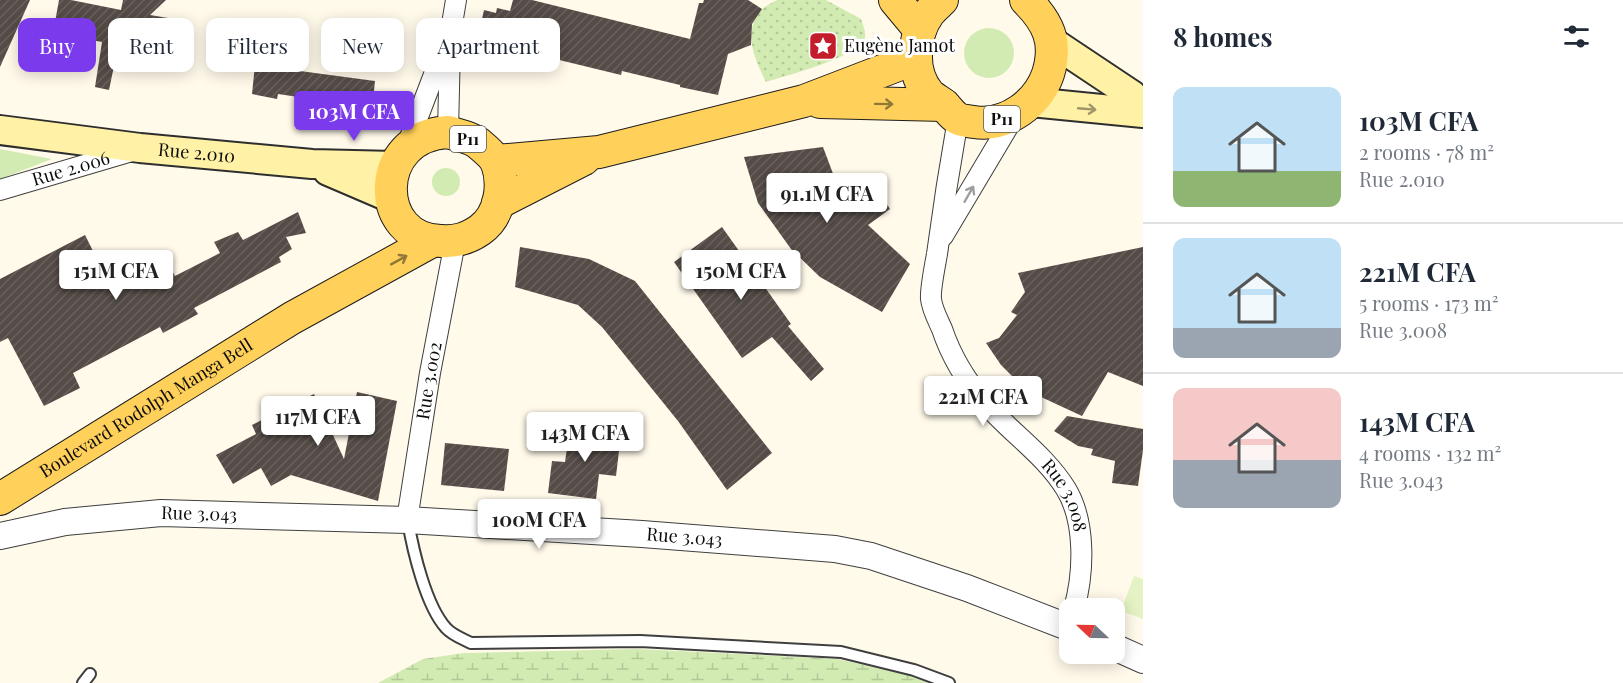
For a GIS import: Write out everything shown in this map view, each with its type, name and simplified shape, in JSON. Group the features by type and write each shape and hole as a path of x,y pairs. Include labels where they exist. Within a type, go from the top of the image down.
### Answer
{"main road":[{"path":"942,0 930,12 903,20 920,77 929,94 951,112"},
{"name":"P11","path":"496,161 598,152 804,101 951,112 984,124 1023,109 1044,85 1051,64 1051,41 1036,4"},
{"name":"P11","path":"804,101 903,20"},
{"path":"1051,41 1132,95 1143,106"},
{"path":"1023,109 1085,109 1143,113"},
{"name":"Rue 2.010","path":"0,130 140,148 312,164 400,158"},
{"name":"P11","path":"292,318 444,242 470,237 483,229 492,217 501,190 496,161 476,141 448,132 436,133 414,142 400,158"},
{"name":"P11","path":"498,203 598,152"},
{"path":"400,158 391,182 398,212 413,233 444,242"},
{"path":"312,164 398,212"},
{"path":"292,318 398,212"},
{"name":"Boulevard Rodolph Manga Bell","path":"0,499 292,318"}],"street":[{"path":"453,18 456,0"},
{"path":"400,158 434,72"},
{"path":"448,132 450,72"},
{"path":"938,244 1023,109"},
{"name":"Rue 3.008","path":"951,112 931,299 946,341 960,368 985,403 1047,464 1066,490 1075,510 1079,530 1081,569 1077,598"},
{"name":"Rue 2.006","path":"0,190 140,148"},
{"name":"Rue 3.002","path":"407,520 430,373 444,242"},
{"name":"Rue 3.043","path":"0,536 65,522 161,513 407,520 642,534 835,549 872,556 1059,617"},
{"path":"1125,652 1143,660"}],"lane":[{"path":"407,520 413,549 432,606 447,630 471,643 640,641 841,652 914,670 949,683"}],"green space":[{"path":"777,0 826,0 861,19 865,38 860,45 836,59 766,82 752,46 752,27 761,10"},
{"path":"989,28 998,30 1009,39 1014,53 1012,62 1003,73 989,78 980,76 969,67 964,53 966,44 975,33"},
{"path":"0,149 52,159 0,179"},
{"path":"446,168 456,172 460,182 456,192 446,196 436,192 432,182 436,172"},
{"path":"1134,576 1143,579 1143,619 1125,612 1125,600"},
{"path":"636,649 837,659 908,675 930,683 378,683 423,659 464,653"}],"building":[{"path":"0,0 30,0 22,18 18,18 18,27 0,67"},
{"path":"59,0 71,0 121,10 123,0 166,0 150,15 168,18 108,18 108,72 113,72 109,90 95,87 102,42 96,41 96,18 56,18"},
{"path":"513,0 532,0 690,39 699,3 703,3 704,0 748,0 762,9 752,24 751,45 728,54 718,95 622,71 621,75 560,60 560,18 482,18 484,10 496,13 497,8 510,11"},
{"path":"254,72 308,72 375,81 372,110 356,108 356,114 318,109 319,100 278,94 277,99 252,94"},
{"path":"823,147 835,179 853,206 878,190 890,209 868,225 910,264 882,312 820,277 791,249 758,203 744,157"},
{"path":"298,212 306,233 286,237 292,249 279,257 281,262 194,308 198,314 163,333 160,327 73,373 80,388 44,406 8,338 0,342 0,279 85,235 99,263 110,258 115,268 147,250 161,272 170,267 175,276 220,253 214,242 238,232 243,240"},
{"path":"722,227 791,324 788,326 824,369 811,381 772,337 742,358 674,262"},
{"path":"520,247 589,259 635,281 772,453 727,490 678,421 602,327 578,305 515,287"},
{"path":"1143,247 1143,386 1108,372 1082,416 1026,390 1001,365 986,343 999,338 1017,315 1011,312 1025,292 1018,273"},
{"path":"357,392 397,401 378,501 291,475 271,486 261,468 233,484 216,455 256,434 252,425 314,394 344,459"},
{"path":"1067,416 1143,429 1143,450 1138,486 1112,483 1115,461 1091,455 1093,449 1078,446 1054,431"},
{"path":"570,428 621,434 616,476 599,474 596,499 548,493 552,461 565,462"},
{"path":"445,443 509,449 504,491 441,485"}],"place":[{"name":"Eugène Jamot","path":"823,46"}]}
